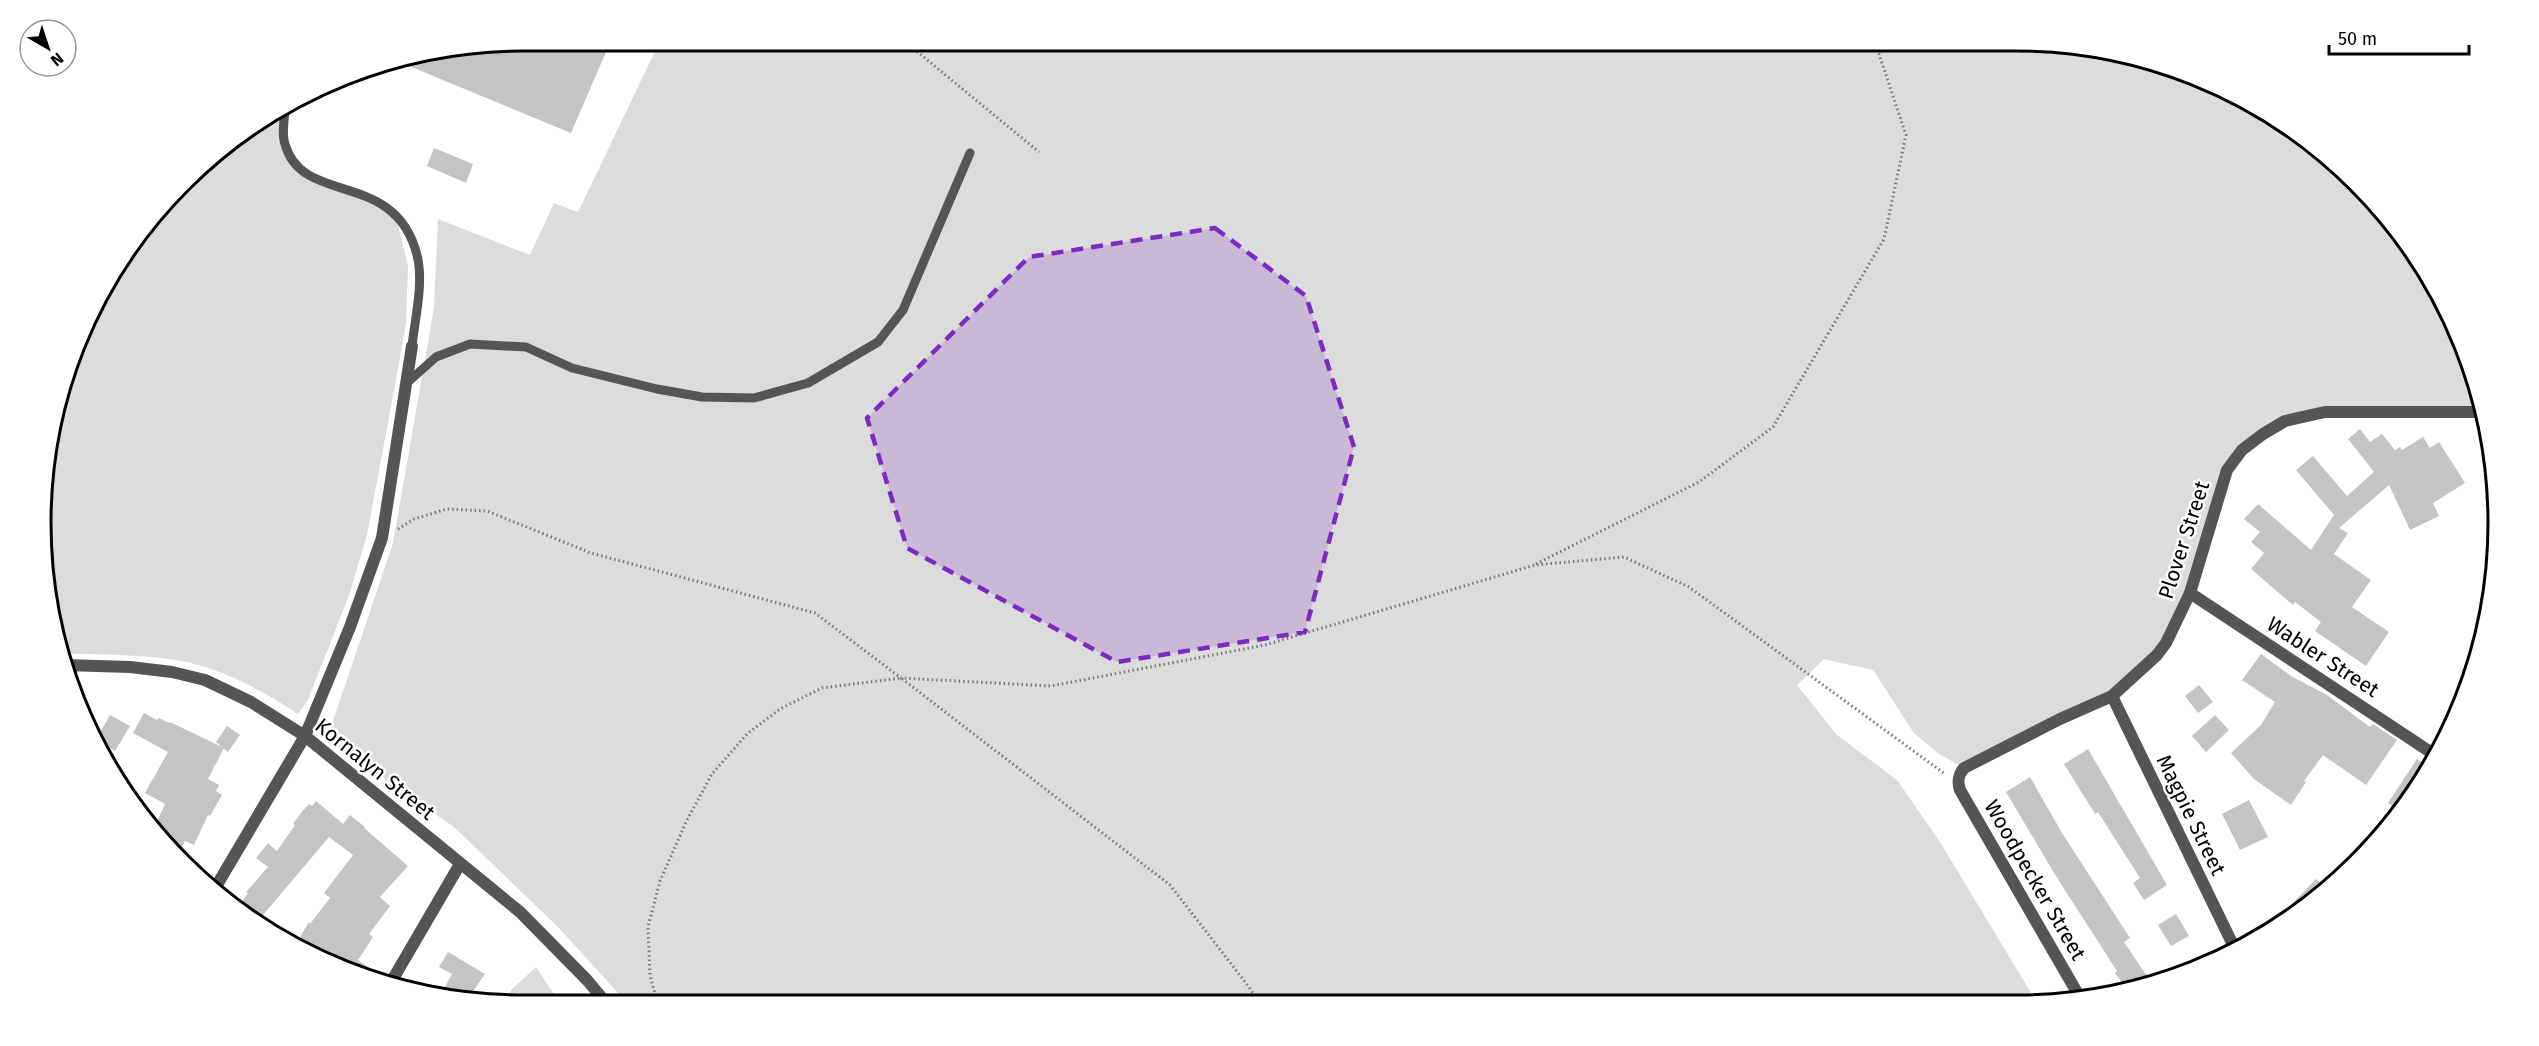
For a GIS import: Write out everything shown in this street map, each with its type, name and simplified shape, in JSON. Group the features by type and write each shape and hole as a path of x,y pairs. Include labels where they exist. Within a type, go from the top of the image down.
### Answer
{"street":[{"path":"218,883 305,736 334,670 382,538 412,346"},
{"name":"Plover Street","path":"1958,782 1964,768 2060,719 2112,696 2157,655 2166,643 2190,593 2227,470 2242,450 2263,434 2285,421 2325,412 2475,412"},
{"name":"Wabler Street","path":"2190,593 2429,751"},
{"name":"Kornalyn Street","path":"73,665 130,667 172,672 205,680 251,702 305,736 520,912 600,995"},
{"name":"Magpie Street","path":"2112,696 2232,942"},
{"name":"Woodpecker Street","path":"1958,782 2076,991"},
{"path":"394,977 460,864"}],"lane":[{"path":"285,115 284,143 292,161 305,174 378,200 395,213 407,230 417,254 420,270 412,346"},
{"path":"408,382 436,357 470,344 526,347 572,368 657,389 702,397 754,398 808,383 878,342 903,310 970,153"}],"path":[{"path":"916,51 1039,152"},
{"path":"655,995 650,975 648,927 660,881 687,820 712,774 755,728 780,709 822,688 901,678 1051,686 1265,645 1535,565 1699,482 1773,427 1884,239 1906,135 1877,51"},
{"path":"382,538 414,519 447,509 487,511 591,553 815,613 1170,885 1254,995"},
{"path":"1535,565 1624,557 1689,587 1958,782"}],"highlighted area":[{"path":"1215,228 1306,296 1354,447 1305,632 1117,662 907,548 867,418 1029,257"}],"shaded area":[{"path":"655,51 2016,51 2078,55 2138,67 2197,87 2252,114 2327,168 2371,212 2425,287 2452,342 2475,412 2325,412 2285,421 2227,470 2166,643 2112,696 1964,768 1939,754 1914,733 1873,670 1824,659 1797,685 1837,735 1897,780 1940,842 2032,994 620,995 558,927 454,827 327,739 393,543 434,308 438,219 530,255 554,203 578,212"},
{"path":"283,117 284,143 305,174 395,213 408,266 406,323 367,535 349,595 308,700 298,714 224,674 192,663 147,657 70,653 55,585 51,523 55,461 67,401 87,342 100,314 114,287 149,236 189,189 212,168"},
{"path":"536,967 554,995 509,995"}],"building":[{"path":"604,51 606,52 571,133 408,65 461,55 492,52"},
{"path":"434,148 473,164 466,183 427,166"},
{"path":"2360,429 2370,442 2382,434 2395,450 2400,447 2402,450 2423,437 2430,448 2439,442 2465,483 2433,503 2439,516 2410,530 2389,485 2339,528 2348,533 2334,554 2371,580 2352,607 2389,632 2366,666 2315,631 2321,622 2295,602 2293,605 2251,569 2264,553 2251,542 2260,532 2244,519 2258,504 2311,550 2334,515 2296,470 2313,456 2347,496 2374,472 2348,439"},
{"path":"2261,654 2291,676 2327,695 2370,727 2373,724 2397,740 2366,785 2323,755 2304,781 2306,782 2291,805 2254,779 2231,753 2261,725 2275,702 2242,680"},
{"path":"2199,685 2213,702 2198,713 2185,696"},
{"path":"144,713 157,720 159,718 170,722 224,748 208,779 219,785 216,791 222,795 210,816 208,815 194,845 185,841 181,849 157,821 165,804 145,793 168,752 133,733"},
{"path":"110,715 130,726 115,751 108,747 100,732"},
{"path":"2215,715 2229,730 2206,752 2192,736"},
{"path":"227,726 240,735 228,752 216,742"},
{"path":"2088,749 2167,885 2144,900 2133,883 2140,878 2098,812 2095,814 2064,764"},
{"path":"2417,759 2423,763 2393,806 2388,803"},
{"path":"2030,777 2062,833 2130,938 2124,942 2147,976 2122,983 2115,973 2117,971 2059,881 2006,792"},
{"path":"2249,800 2268,837 2240,850 2222,814"},
{"path":"316,801 343,824 350,815 408,866 380,897 390,906 369,934 373,937 358,960 373,970 299,938 309,922 310,924 330,898 324,893 353,855 329,837 262,916 242,901 248,893 246,892 268,867 256,858 268,843 277,851 300,814 309,804 312,806"},
{"path":"2316,879 2321,883 2303,897 2288,908"},
{"path":"2176,914 2189,936 2171,946 2158,925"},
{"path":"448,952 485,974 472,992 461,991 444,988 452,974 439,967"}]}
